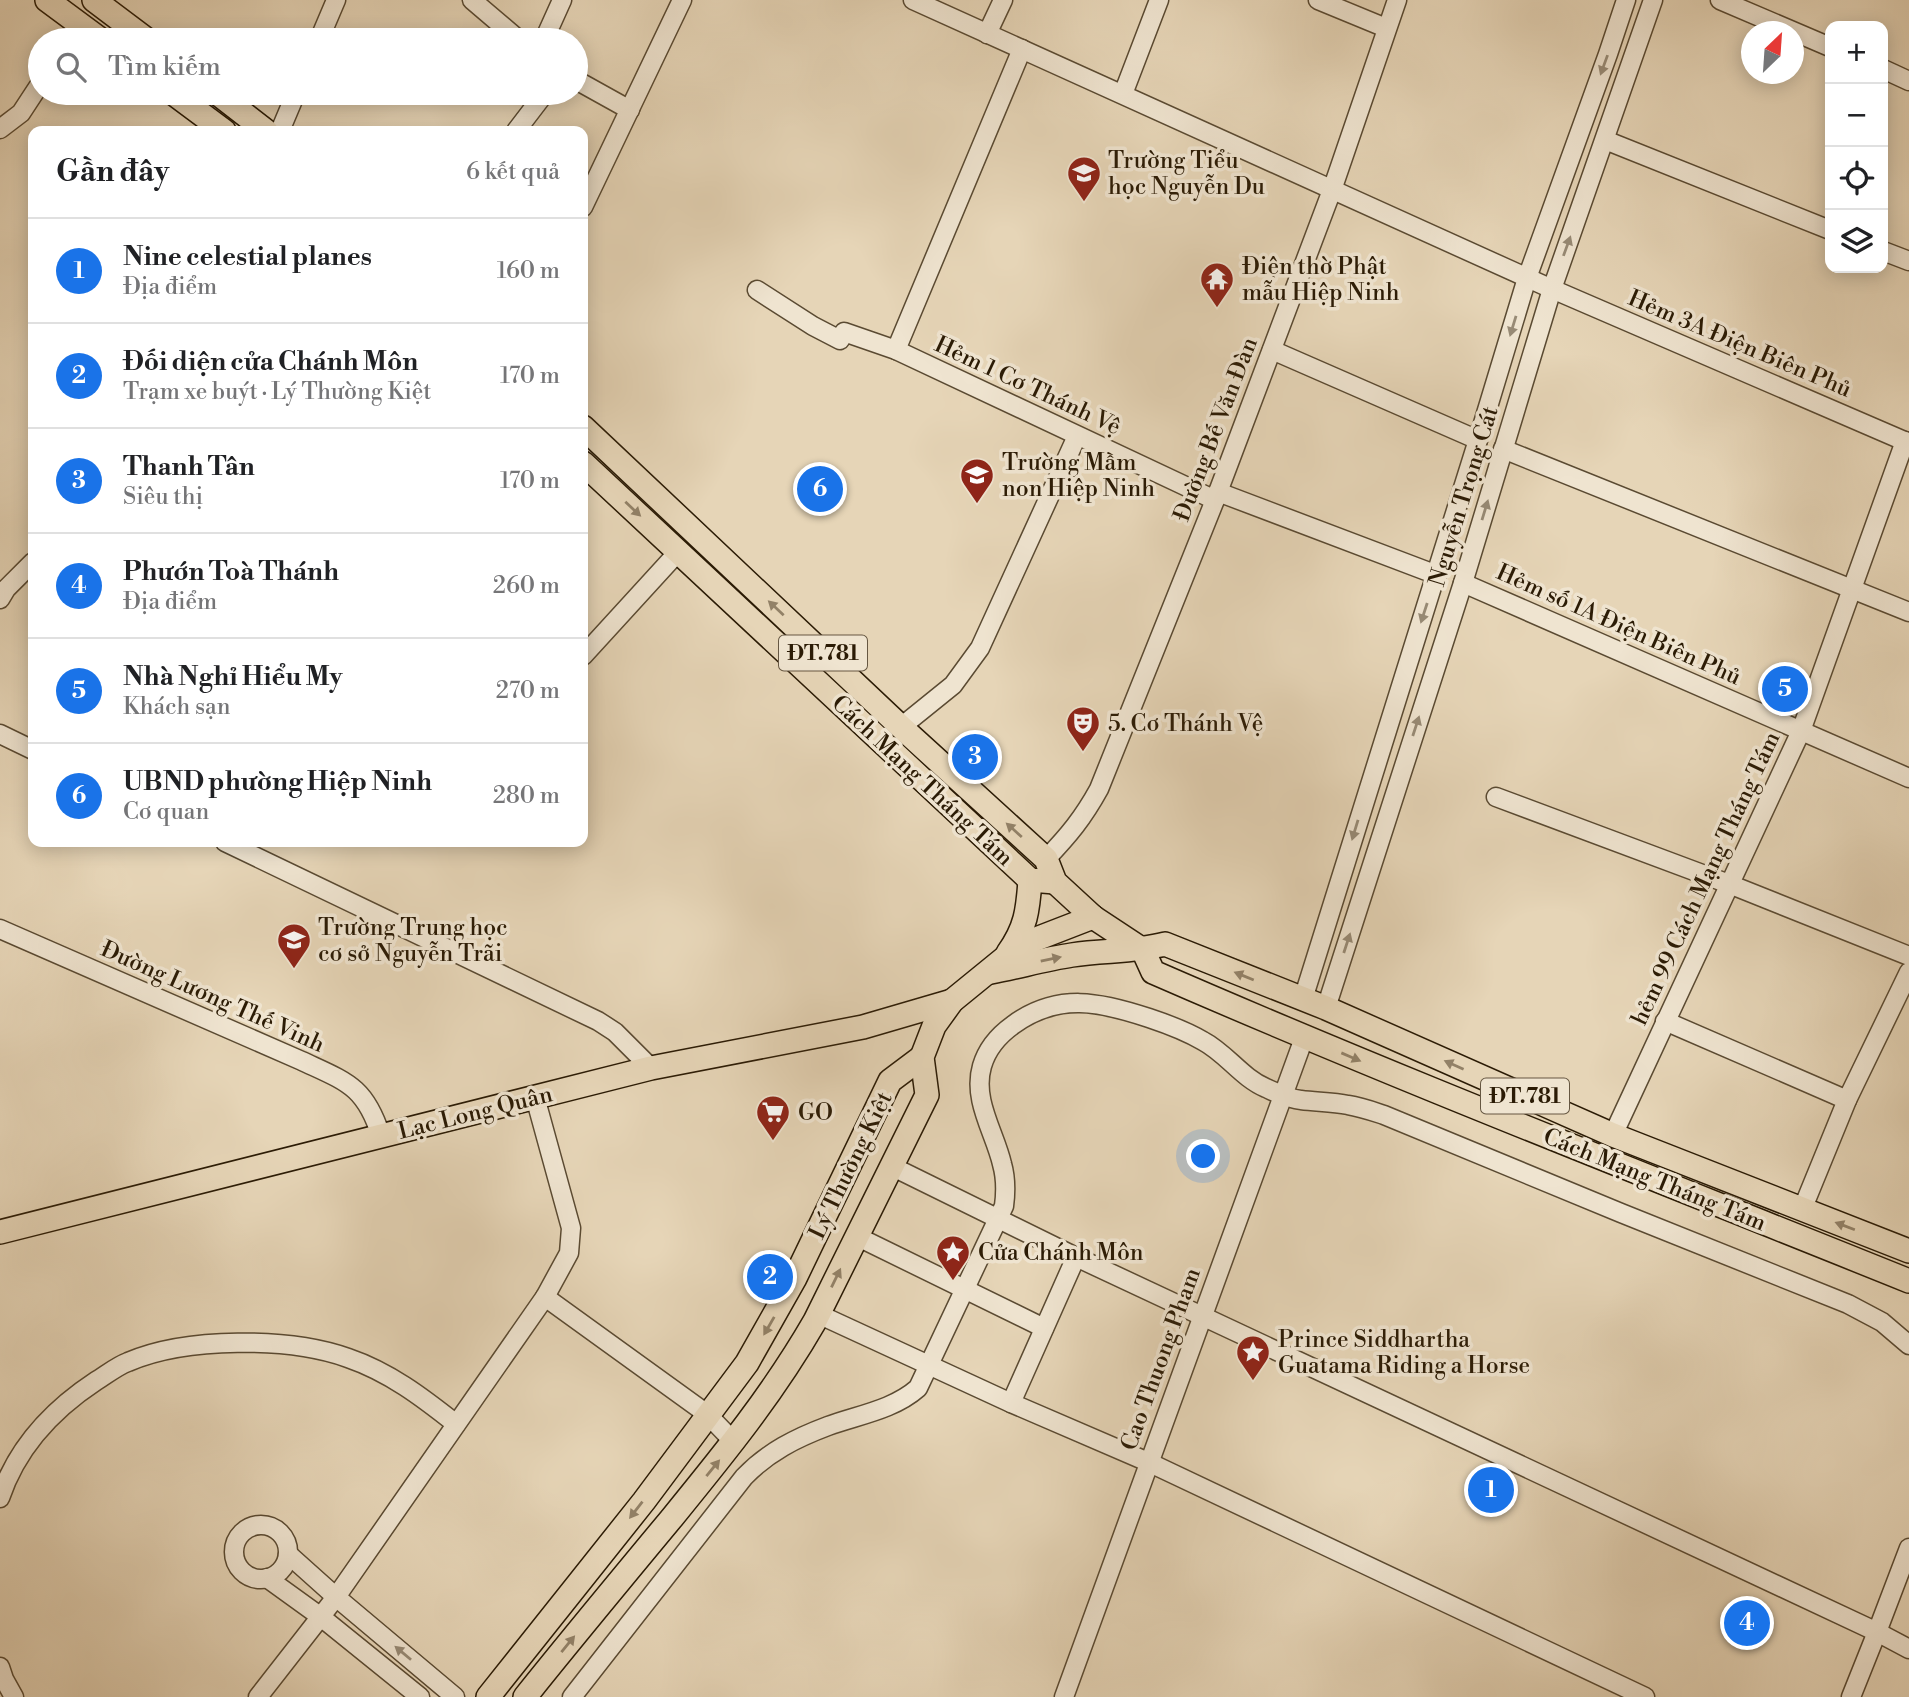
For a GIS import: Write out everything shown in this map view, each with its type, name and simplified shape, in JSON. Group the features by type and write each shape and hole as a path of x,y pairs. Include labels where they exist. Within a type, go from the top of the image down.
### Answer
{"main road":[{"path":"47,0 71,28"},
{"path":"94,0 132,28"},
{"path":"189,105 217,126"},
{"path":"233,105 260,126"},
{"name":"Cách Mạng Tháng Tám","path":"588,433 901,727 1046,859 1055,882 1093,917 1143,950 1153,972 1304,1038 1909,1281"},
{"name":"Cách Mạng Tháng Tám","path":"588,468 1030,880 1055,882"},
{"path":"1006,957 1021,934 1030,880"},
{"name":"Lạc Long Quân","path":"922,1057 934,1027 952,1001 1006,957 1031,941 1093,917"},
{"name":"Cách Mạng Tháng Tám","path":"1143,950 1166,944 1315,1004 1613,1135 1909,1251"},
{"name":"Lạc Long Quân","path":"985,974 1070,955 1143,950"},
{"name":"Lạc Long Quân","path":"0,1232 535,1097 651,1069 863,1027 952,1001"},
{"path":"1304,1038 1315,1004"},
{"path":"1415,1083 1427,1053"},
{"name":"Lý Thường Kiệt","path":"488,1697 644,1501 747,1363 795,1278 890,1081 922,1057 927,1095 818,1314 779,1381 734,1442 525,1697"}],"street":[{"path":"324,28 337,0"},
{"path":"471,0 505,28"},
{"path":"549,28 562,0"},
{"path":"588,197 682,0"},
{"name":"Hẻm 3A Điện Biên Phủ","path":"913,0 1527,278 1907,442"},
{"path":"988,34 1003,0"},
{"path":"1123,94 1159,0"},
{"path":"1318,0 1386,28"},
{"name":"Đường Bế Văn Đàn","path":"1046,859 1085,815 1099,789 1217,496 1332,190 1397,0"},
{"path":"1315,1004 1437,575 1527,278 1626,0"},
{"name":"Nguyễn Trọng Cát","path":"1315,1004 1463,583 1552,289 1653,0"},
{"path":"1720,0 1825,45"},
{"path":"896,350 1022,49"},
{"path":"1888,71 1909,80"},
{"path":"588,87 630,110"},
{"path":"0,129 20,113 28,101"},
{"path":"282,126 291,105"},
{"path":"520,126 536,105"},
{"path":"1605,140 1825,228"},
{"path":"1888,253 1909,261"},
{"name":"Hẻm 1 Cơ Thánh Vệ","path":"757,290 840,340 844,332 896,350 1077,436 1217,496 1437,575"},
{"path":"1272,350 1478,440"},
{"path":"901,727 953,685 980,648 1077,436"},
{"name":"hẻm 99 Cách Mạng Tháng Tám","path":"1613,1135 1801,731 1907,442"},
{"path":"1503,449 1909,612"},
{"path":"588,651 679,551"},
{"path":"0,599 6,589 28,568"},
{"name":"Hẻm số 1A Điện Biên Phủ","path":"1463,583 1909,778"},
{"path":"0,734 28,748"},
{"path":"1496,797 1729,884 1909,956"},
{"path":"235,847 598,1021 615,1032 651,1069"},
{"name":"Đường Lương Thế Vinh","path":"0,929 340,1079 353,1087 369,1105 381,1136"},
{"path":"1802,1210 1846,1100 1909,972"},
{"path":"572,1697 758,1462 809,1434 906,1398 918,1388 1004,1206 1006,1189 1002,1162 984,1110 980,1085 982,1067 999,1036 1031,1013 1057,1004 1116,1007 1158,1021 1219,1051 1263,1087 1298,1100 1346,1104 1384,1115 1848,1304 1882,1322 1909,1345"},
{"path":"1665,1021 1846,1100"},
{"name":"Cao Thuong Pham","path":"1064,1697 1304,1038"},
{"path":"258,1697 336,1597 545,1297 569,1253 571,1228 535,1097"},
{"path":"891,1166 1076,1257 1909,1649"},
{"path":"856,1236 1045,1328"},
{"path":"1011,1403 1076,1257"},
{"path":"545,1297 707,1414 734,1442"},
{"path":"818,1314 1011,1403 1148,1462 1644,1697"},
{"path":"0,1497 20,1454 61,1406 127,1362 185,1347 280,1344 348,1358 388,1376 416,1393 456,1424"},
{"path":"260,1524 271,1526 281,1533 287,1543 288,1554 285,1565 277,1574 255,1579 237,1566 233,1555 239,1534 260,1524"},
{"path":"1850,1697 1909,1548"},
{"path":"288,1554 455,1697"},
{"path":"267,1578 321,1617 420,1697"},
{"path":"0,1667 13,1697"}],"place":[{"name":"Trường Tiểu học Nguyễn Du","path":"1084,203"},
{"name":"Điện thờ Phật mẫu Hiệp Ninh","path":"1217,309"},
{"name":"UBND phường Hiệp Ninh","path":"820,489"},
{"name":"Trường Mầm non Hiệp Ninh","path":"977,505"},
{"name":"Nhà Nghỉ Hiểu My","path":"1785,689"},
{"name":"5. Cơ Thánh Vệ","path":"1083,753"},
{"name":"Thanh Tân","path":"975,757"},
{"name":"Trường Trung học cơ sở Nguyễn Trãi","path":"294,970"},
{"name":"GO","path":"773,1142"},
{"name":"Đối diện cửa Chánh Môn","path":"770,1277"},
{"name":"Cửa Chánh Môn","path":"953,1282"},
{"name":"Prince Siddhartha Guatama Riding a Horse","path":"1253,1382"},
{"name":"Nine celestial planes","path":"1491,1490"},
{"name":"Phướn Toà Thánh","path":"1747,1623"}]}
